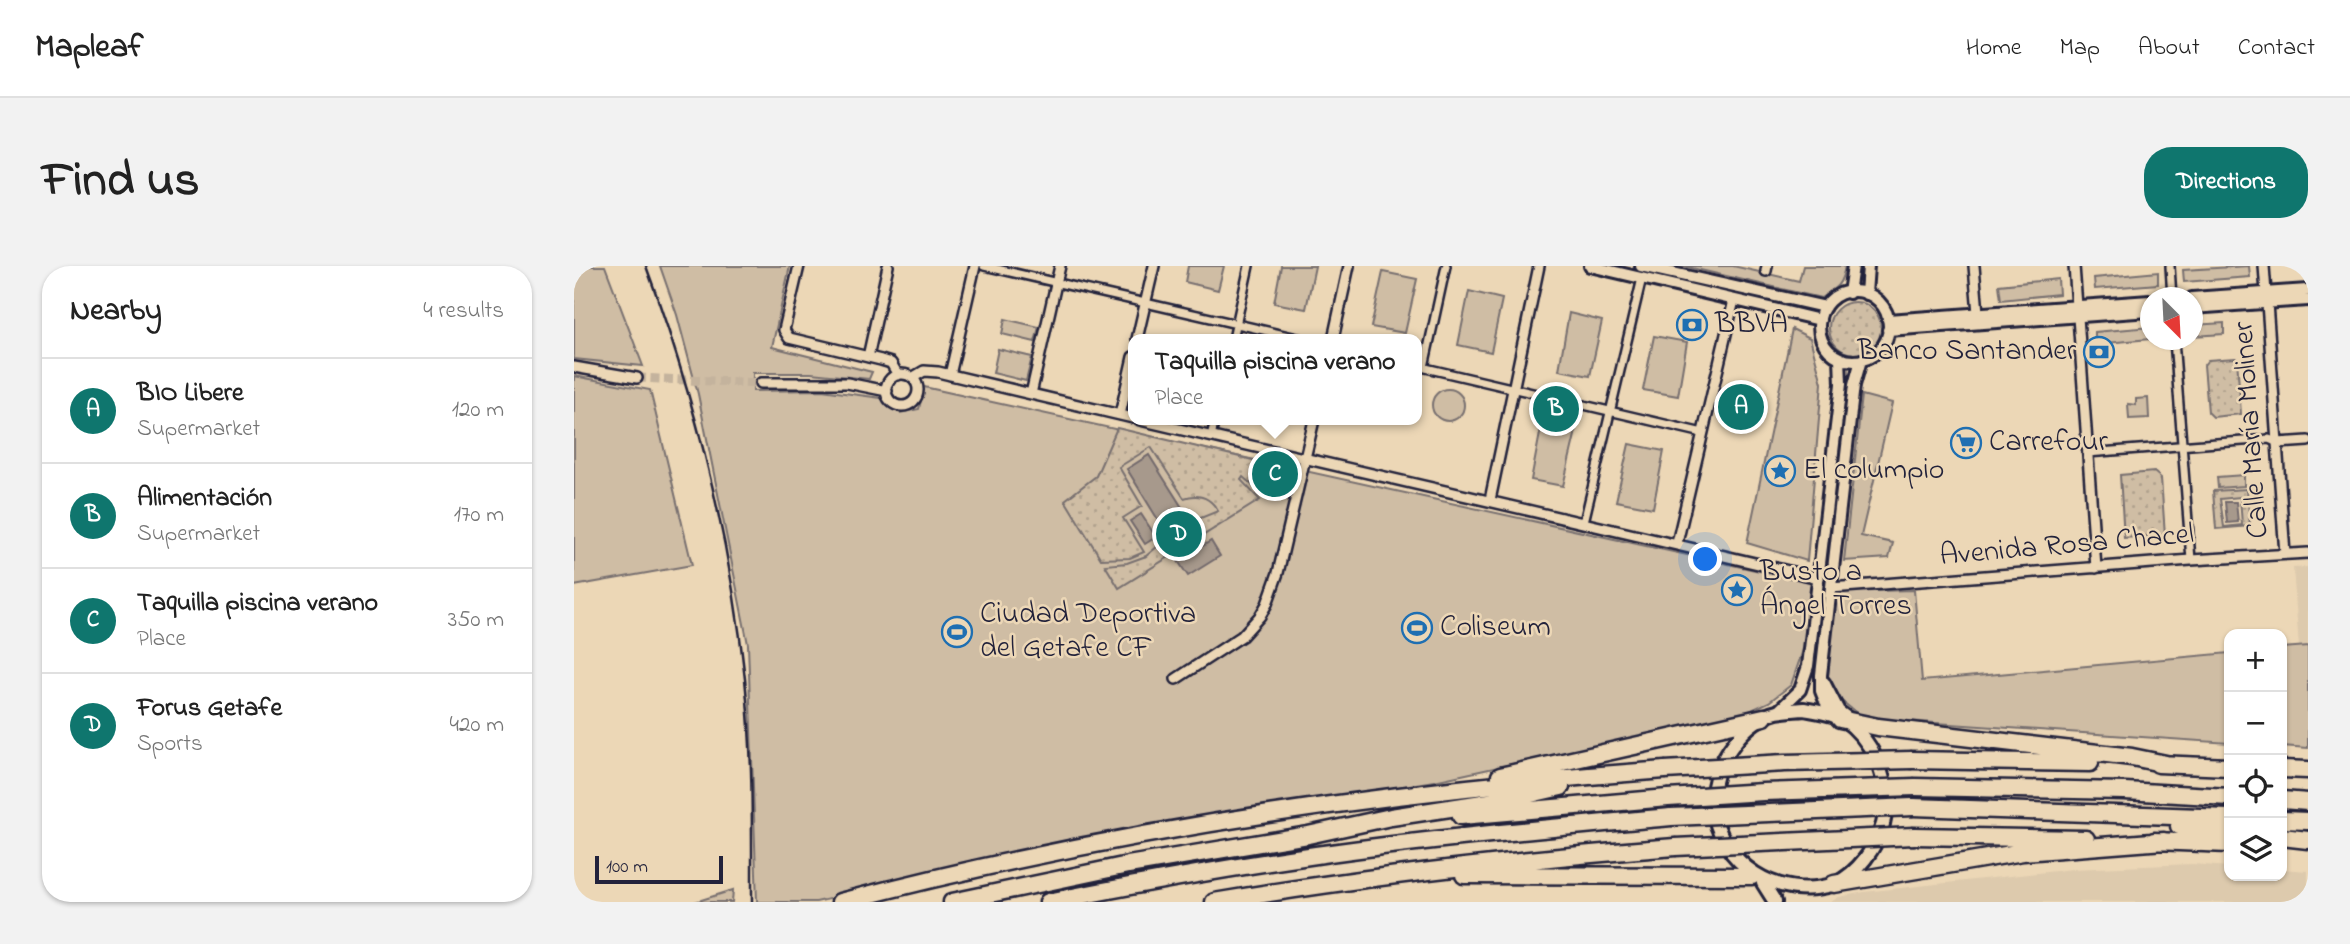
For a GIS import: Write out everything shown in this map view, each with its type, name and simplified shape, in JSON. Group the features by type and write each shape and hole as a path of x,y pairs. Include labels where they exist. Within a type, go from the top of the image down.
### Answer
{"highway":[{"path":"1435,790 1770,715"},
{"path":"1841,718 1878,727 2132,757 2166,764"},
{"path":"840,902 971,869 1122,837 1435,790 1785,762 1912,760 2224,767"},
{"path":"2287,769 2308,770"},
{"path":"951,902 1391,817 1509,799 1622,774"},
{"path":"1308,835 1441,818 1763,792 1915,788 2124,791 2224,797"},
{"path":"2287,800 2308,802"},
{"path":"1048,902 1316,855 1446,838 1671,817 1913,807 2224,818"},
{"path":"2112,814 2132,821 2224,830"},
{"path":"2287,820 2308,821"},
{"path":"1213,902 1367,878 1540,858 1675,847 1914,836 2023,836 2224,844"},
{"path":"2287,838 2308,840"},
{"path":"1831,886 2023,852 2164,841"},
{"path":"2287,848 2308,850"},
{"path":"1367,878 1451,875 1757,879"}],"main road":[{"path":"1775,902 1757,879 1729,852 1717,829 1713,804 1714,781 1726,754 1743,731 1770,715 1804,709 1841,718 1853,726 1882,772 1886,797 1883,824 1870,852 1856,870 1811,902"},
{"path":"1757,879 1779,890 1794,892 1809,892 1831,886"}],"street":[{"path":"799,266 784,330 789,338 891,363 898,375 912,378 924,371 950,375 1128,417"},
{"path":"868,356 888,266"},
{"path":"950,375 975,266"},
{"path":"984,266 1280,334"},
{"path":"1031,394 1060,266"},
{"path":"1138,334 1154,266"},
{"path":"1234,334 1249,266"},
{"path":"1334,334 1349,266"},
{"path":"1422,358 1446,266"},
{"path":"1490,500 1539,266"},
{"path":"1590,266 1820,320"},
{"path":"1641,266 1825,307"},
{"path":"1849,293 1853,266"},
{"path":"1866,294 1868,266"},
{"path":"1974,266 1978,313"},
{"path":"2074,266 2096,568"},
{"path":"2169,266 2171,287"},
{"name":"Calle María Moliner","path":"2264,266 2285,554"},
{"path":"1584,522 1642,278"},
{"path":"2203,307 2308,290"},
{"path":"1857,291 1879,301 1888,325 1884,343 1877,353 1861,360 1840,358 1825,347 1819,330 1825,307 1840,294 1849,293 1857,291"},
{"path":"2203,298 2308,300"},
{"path":"1677,544 1734,300"},
{"path":"1888,325 2078,312 2140,303"},
{"path":"1888,325 1978,313 2140,311"},
{"path":"2175,350 2191,559"},
{"path":"1770,715 1794,698 1806,677 1842,371 1840,358"},
{"path":"1841,718 1821,691 1821,675 1854,385 1861,360"},
{"path":"574,366 638,377"},
{"path":"1422,366 1703,433"},
{"path":"887,391 890,381 898,375"},
{"path":"761,383 847,383 887,391 895,404 910,404 918,391 912,378"},
{"path":"1120,415 1128,379"},
{"path":"1162,425 1819,578"},
{"path":"1211,436 1214,425"},
{"path":"1176,679 1241,636 1261,616 1278,573 1313,425"},
{"path":"2087,453 2269,439 2278,443 2308,441"},
{"name":"Avenida Rosa Chacel","path":"1831,587 2191,559 2308,553"},
{"path":"1821,675 1841,718"}],"shaded area":[{"path":"574,266 605,266 643,366 574,359"},
{"path":"660,266 790,266 772,347 872,372 869,379 811,373 753,373 753,391 822,390 881,398 900,413 919,409 924,387 1814,583 1805,644 1791,685 1769,702 1743,714 1434,781 1120,833 816,902 757,902 748,644 698,394 677,315"},
{"path":"1188,266 1224,266 1218,290 1185,282"},
{"path":"1281,266 1315,266 1306,309 1274,303"},
{"path":"1683,266 1733,266 1799,281 1803,266 1845,266 1838,285 1821,298"},
{"path":"2249,266 2250,277 2184,282 2183,270"},
{"path":"1383,272 1417,279 1405,333 1371,327"},
{"path":"2158,272 2158,284 2095,289 2094,278"},
{"path":"2058,279 2059,294 2001,300 1999,285"},
{"path":"1469,291 1502,299 1491,352 1458,345"},
{"path":"1855,302 1874,309 1881,328 1874,347 1855,354 1836,347 1829,328 1836,309"},
{"path":"1569,313 1602,321 1590,376 1559,370"},
{"path":"1005,319 1039,327 1035,342 1002,334"},
{"path":"2224,323 2224,334 2203,335 2203,324"},
{"path":"2140,328 2140,340 2095,344 2095,332"},
{"path":"1792,329 1810,338 1822,383 1807,561 1747,543"},
{"path":"1654,336 1687,342 1678,396 1643,390"},
{"path":"998,349 1032,357 1026,381 993,373"},
{"path":"2235,358 2241,414 2213,417 2208,412 2204,365 2208,360"},
{"path":"574,376 650,390 692,565 574,586"},
{"path":"1448,389 1459,394 1464,405 1459,416 1448,421 1437,416 1432,405 1437,394"},
{"path":"1862,395 1892,403 1861,536 1893,543 1889,558 1844,561"},
{"path":"2148,398 2149,418 2129,419 2128,404 2136,405 2136,399"},
{"path":"1542,423 1576,431 1563,486 1531,480"},
{"path":"1117,428 1278,466 1281,471 1277,468 1271,469 1270,477 1276,484 1261,493 1243,477 1241,480 1260,500 1119,588 1105,565 1127,563 1146,556 1183,525 1218,511 1204,497 1184,498 1151,447 1119,467 1142,506 1123,518 1144,552 1130,558 1101,559 1065,500 1096,476"},
{"path":"1629,444 1664,451 1653,508 1616,501"},
{"path":"1149,455 1183,509 1160,523 1127,469"},
{"path":"2154,472 2161,478 2165,535 2124,538 2120,475"},
{"path":"2244,475 2244,486 2218,488 2217,477"},
{"path":"2247,489 2250,526 2216,529 2213,491","holes":["2240,497 2242,525 2224,527 2220,499"]},
{"path":"2225,502 2236,502 2238,522 2227,523"},
{"path":"1141,514 1156,537 1145,544 1130,521"},
{"path":"1211,541 1220,556 1188,576 1178,561"},
{"path":"2308,567 2308,646 2299,647 2293,568"},
{"path":"1914,590 1922,681 2224,653 2224,743 1863,718 1838,698 1828,677 1835,592"},
{"path":"2308,646 2308,748 2287,746 2287,648"},
{"path":"2192,864 2224,867 2224,881 2287,881 2287,869 2308,871 2308,902 1831,902 1839,897 1864,892 2073,869"},
{"path":"733,890 732,902 695,902"}],"tunnel":[{"path":"637,378 761,383"}],"railway":[{"path":"646,266 695,418 730,574 745,679 749,735 752,902"}],"place":[{"name":"BBVA","path":"1692,325"},
{"name":"Banco Santander","path":"2099,352"},
{"name":"BIO Libere","path":"1741,407"},
{"name":"Alimentación","path":"1556,409"},
{"name":"Carrefour","path":"1966,443"},
{"name":"El columpio","path":"1780,471"},
{"name":"Taquilla piscina verano","path":"1275,474"},
{"name":"Forus Getafe","path":"1179,534"},
{"name":"Busto a Ángel Torres","path":"1737,590"},
{"name":"Coliseum","path":"1417,628"},
{"name":"Ciudad Deportiva del Getafe CF","path":"957,632"}]}
